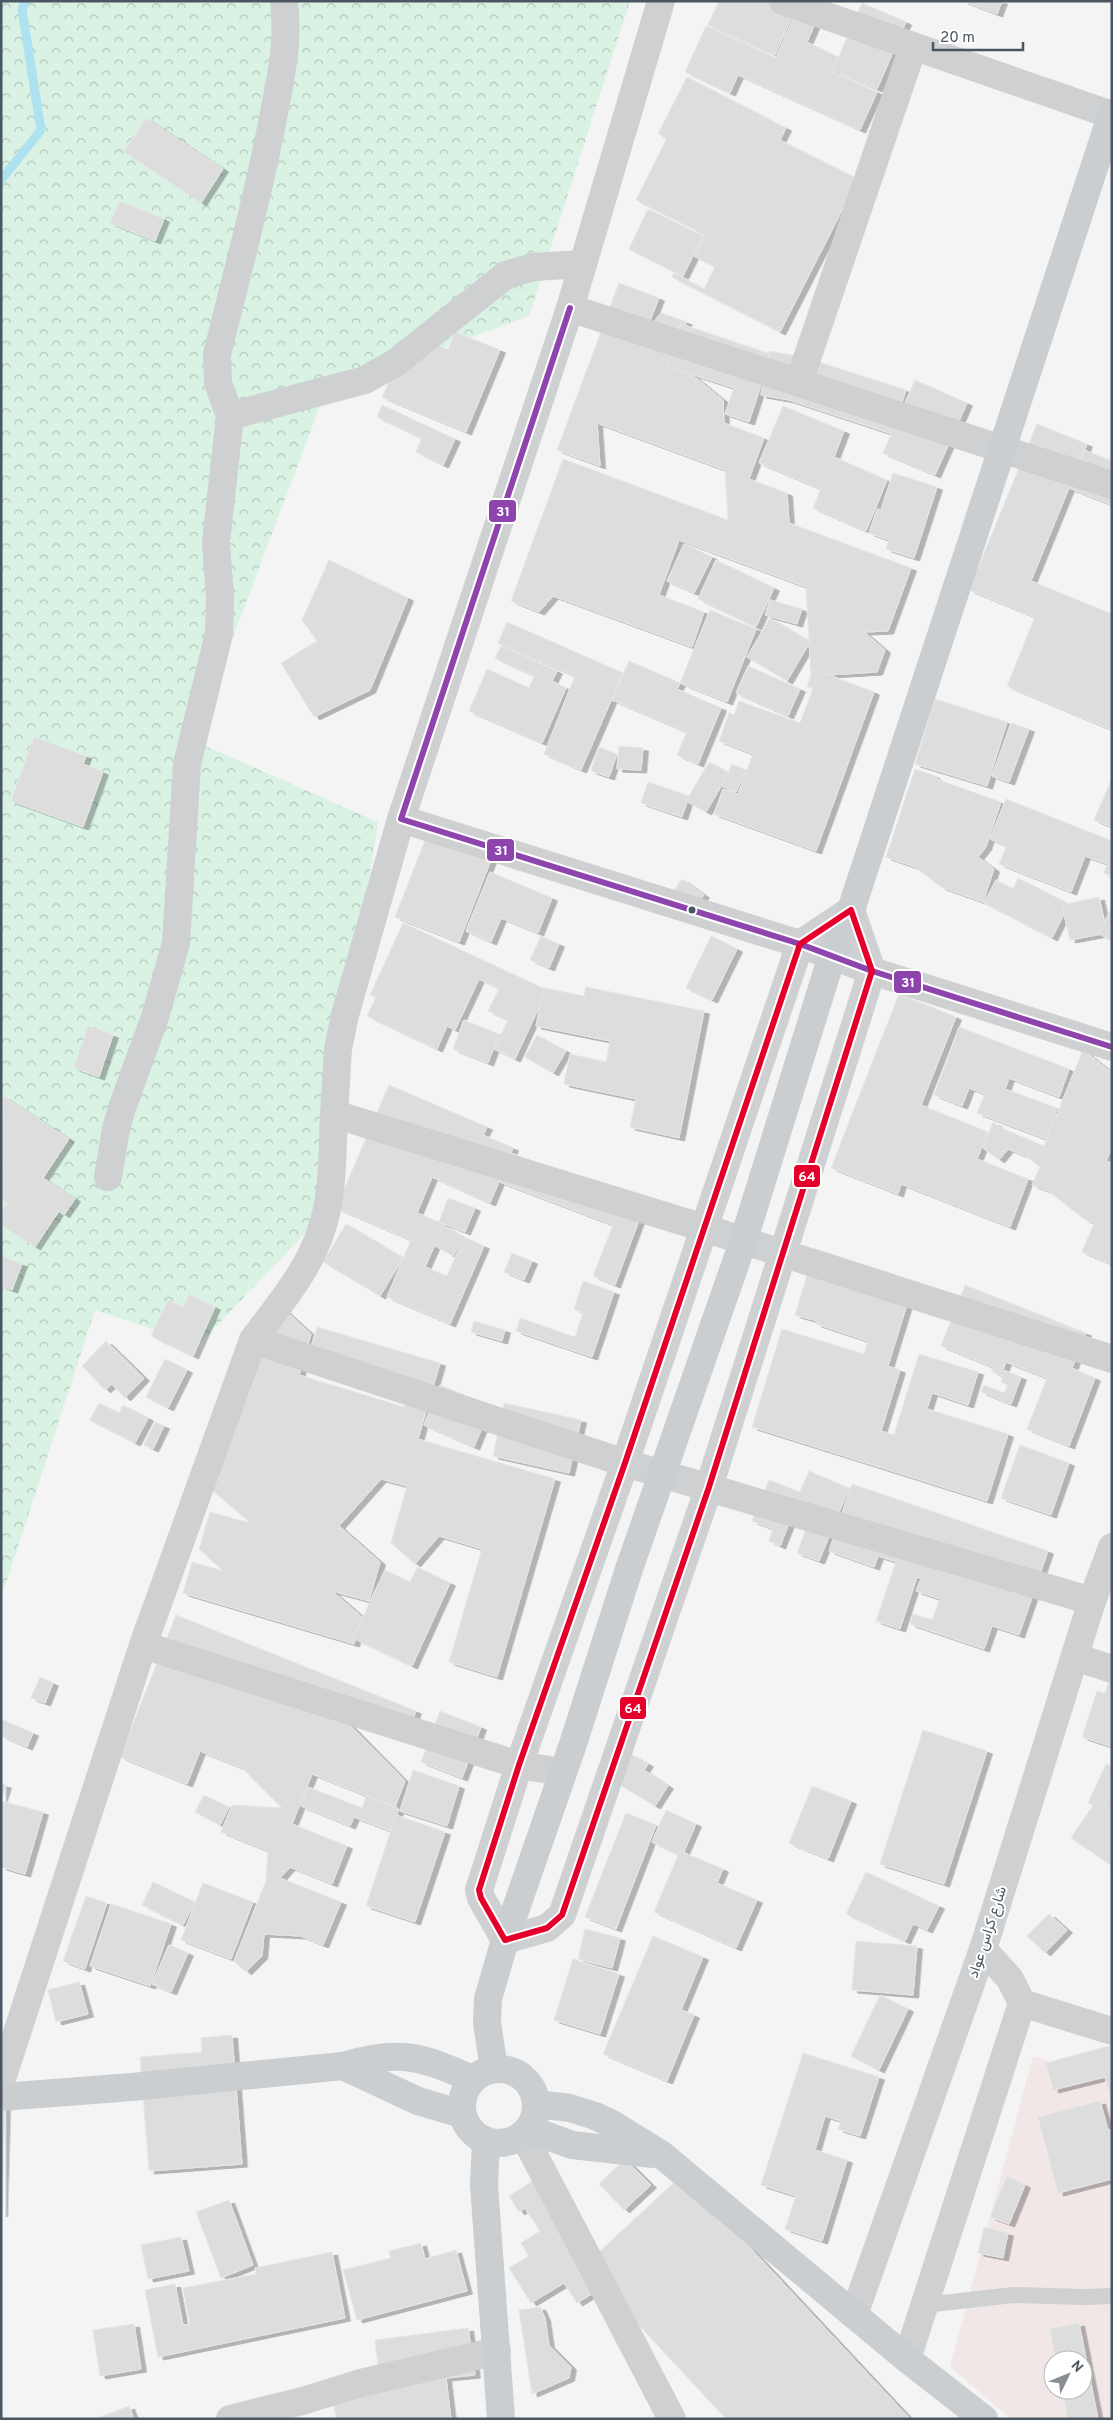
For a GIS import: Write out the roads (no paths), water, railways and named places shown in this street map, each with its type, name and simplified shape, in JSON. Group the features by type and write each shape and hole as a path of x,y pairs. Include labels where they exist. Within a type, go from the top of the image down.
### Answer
{"main road":[{"path":"1,2097 132,2087 343,2066 375,2057 415,2057 443,2066 483,2074 506,2069 518,2074 527,2081 533,2092 536,2104 536,2112 526,2132 505,2143 486,2141 475,2134 467,2125 462,2114 462,2101 465,2089 483,2074 488,1999 505,1940 662,1473 743,1242 832,956 852,910 1112,114"},
{"path":"343,2066 418,2101 462,2114"},
{"path":"536,2104 570,2108 595,2116 612,2124 662,2155 907,2359 984,2419"},
{"path":"526,2132 572,2145 662,2155"},
{"path":"486,2141 484,2185 502,2419"}],"street":[{"path":"108,1177 120,1115 155,1017 176,943 187,764 219,634 220,598 216,542 230,416 218,383 217,355 266,154 285,51 287,29 284,1"},
{"path":"1,2082 143,1645 253,1340 303,1271 320,1234 330,1196 338,1049 345,1015 401,819 570,308 661,1"},
{"path":"783,1 912,47 1112,114"},
{"path":"799,382 912,47"},
{"path":"230,416 365,380 395,363 506,275 533,267 583,264"},
{"path":"570,308 1112,485"},
{"path":"401,819 800,944 872,971 1112,1047"},
{"path":"852,910 872,971 709,1486 562,1915 547,1928 505,1940 481,1898 479,1890 518,1765 625,1463 800,944 852,910"},
{"path":"334,1114 704,1228 1112,1359"},
{"path":"253,1340 625,1463 709,1486 1092,1601"},
{"name":"شارع كراس عواد","path":"854,2315 983,1949 1092,1601 1112,1547"},
{"path":"143,1645 518,1765 562,1772"},
{"path":"1074,1658 1112,1669"},
{"path":"907,2359 1022,2003 1010,1979 983,1949"},
{"path":"1022,2003 1112,2031"},
{"path":"526,2132 672,2419"},
{"path":"230,2419 306,2410 357,2384 497,2352"}],"lane":[{"path":"925,2305 1013,2295 1084,2298 1112,2296"}],"waterway":[{"path":"1,180 41,130 22,9 26,1"}]}
